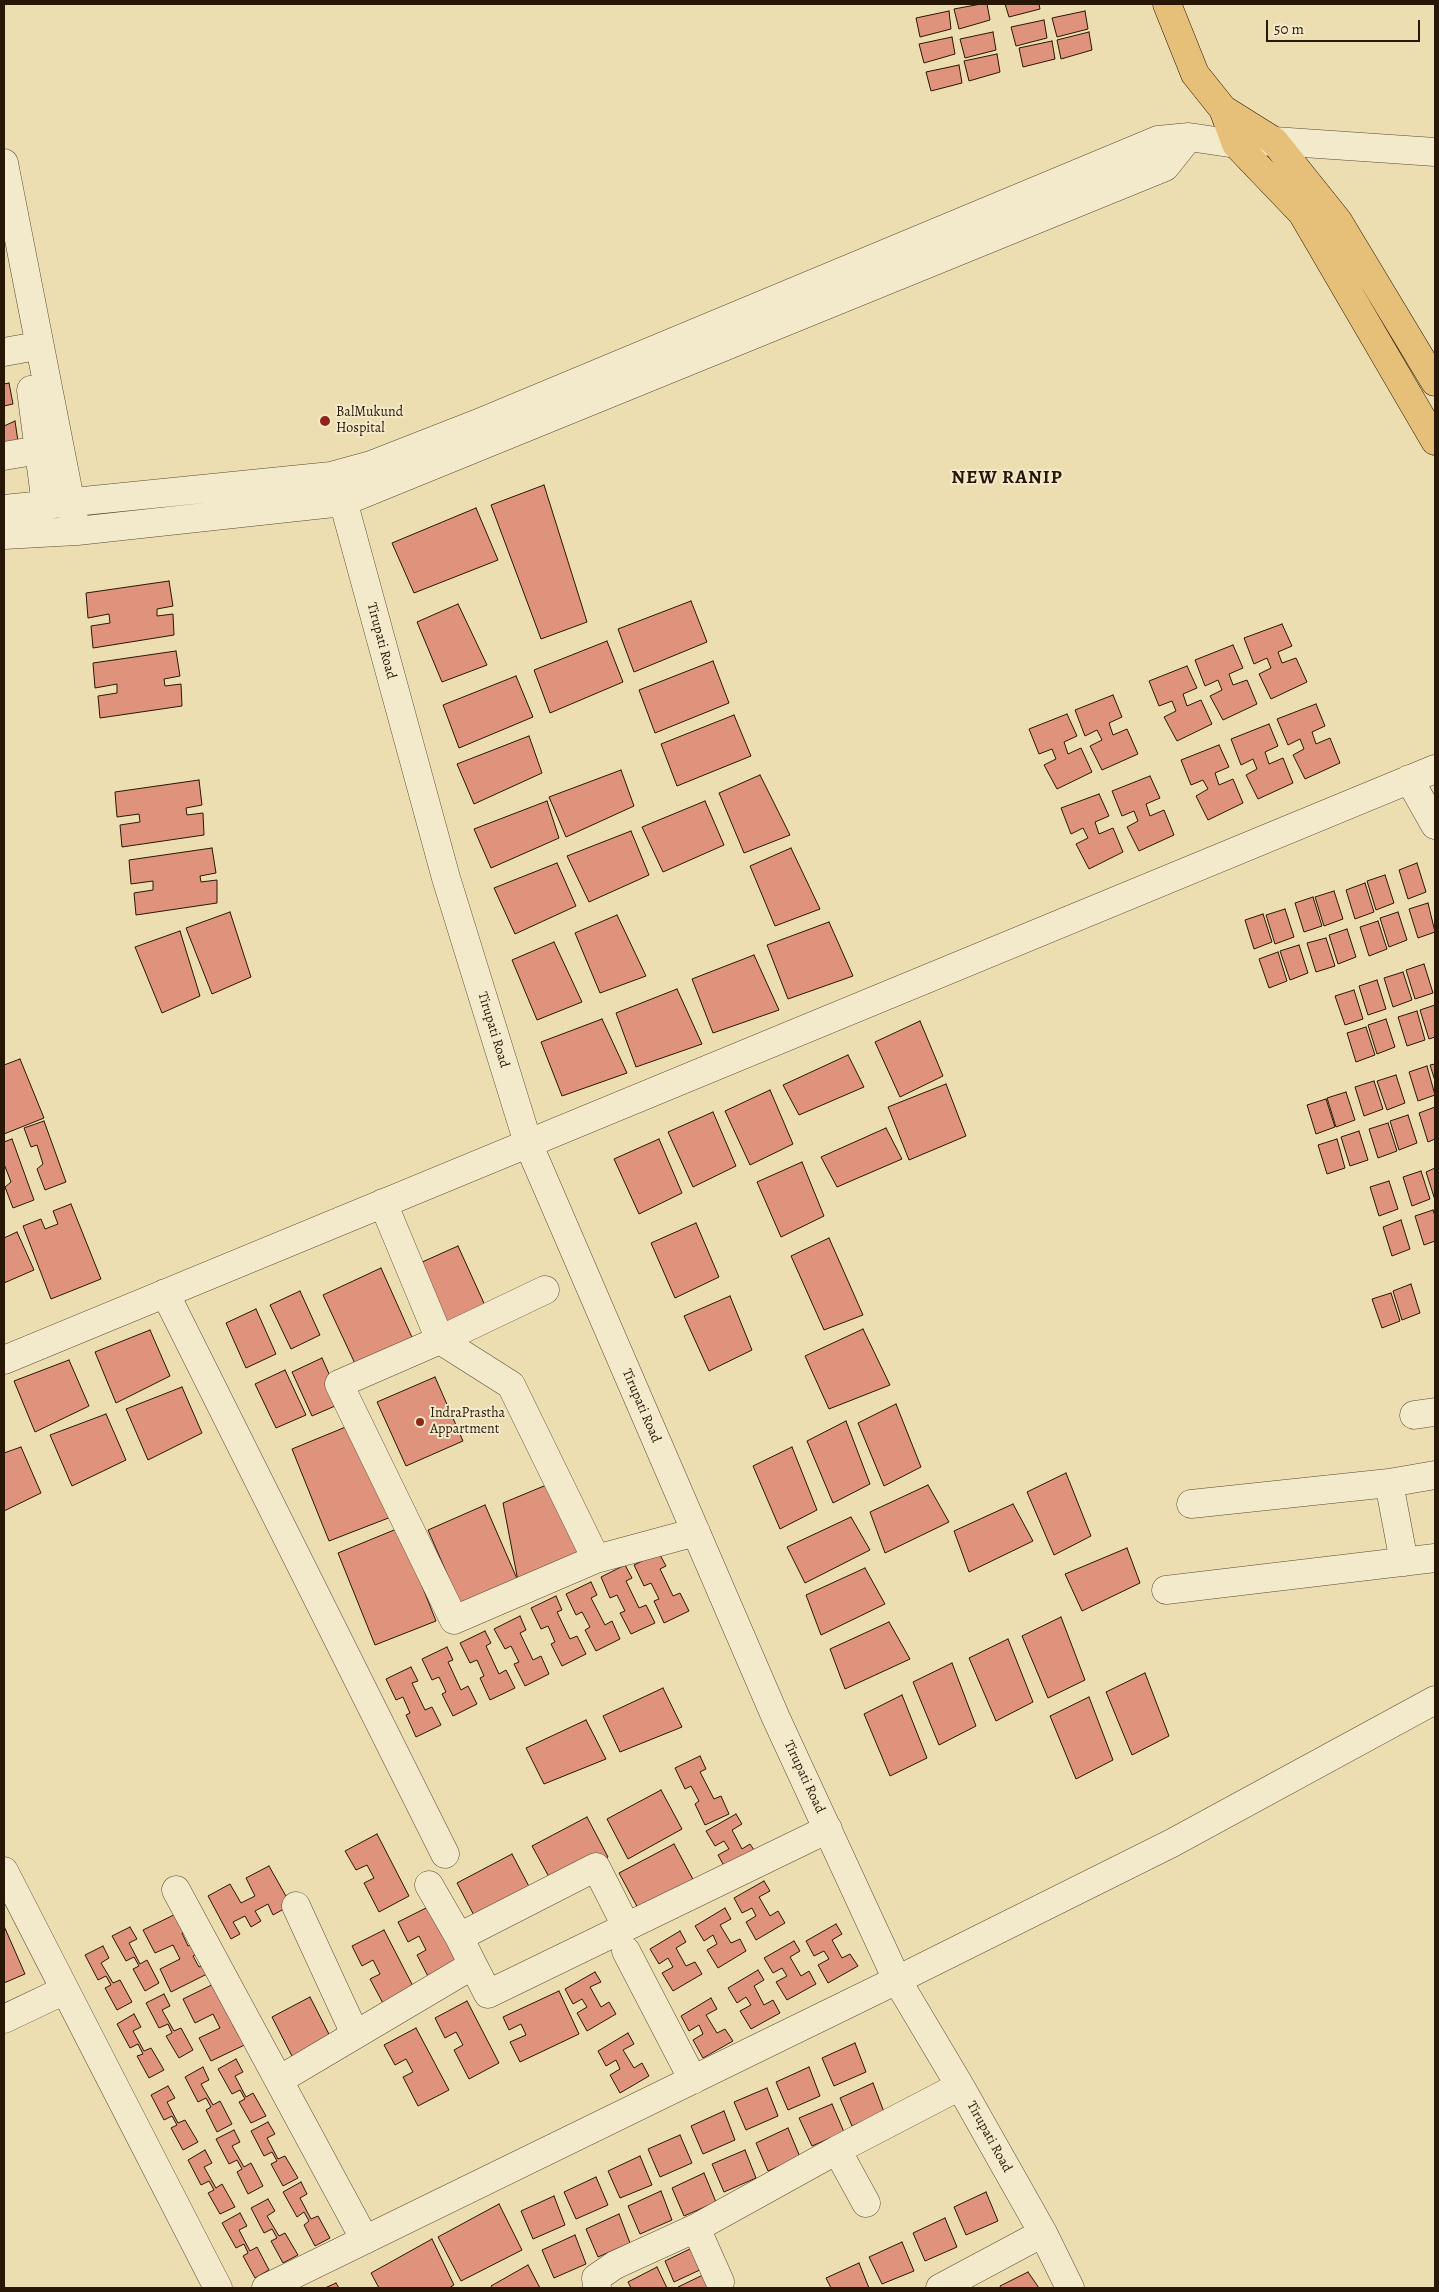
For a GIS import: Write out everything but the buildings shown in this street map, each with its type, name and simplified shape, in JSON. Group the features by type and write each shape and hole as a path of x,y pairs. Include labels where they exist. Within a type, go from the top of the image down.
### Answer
{"main road":[{"path":"1167,4 1195,74 1222,109 1236,144 1302,212 1435,441"},
{"path":"1222,109 1274,141 1338,221 1435,382"}],"street":[{"path":"4,509 336,475 371,465 481,422 1158,140 1189,137 1236,144 1274,141 1435,152"},
{"path":"4,535 77,531 343,502 1165,167 1189,137"},
{"path":"4,163 58,504"},
{"path":"4,242 15,350 39,450 58,504 77,531"},
{"path":"4,456 39,450"},
{"name":"Tirupati Road","path":"336,475 446,878 528,1143 776,1718 897,1980 960,2086 1043,2233 1070,2288"},
{"path":"4,1360 1435,769"},
{"path":"1409,780 1435,825"},
{"path":"383,1203 440,1340 511,1385 596,1560"},
{"path":"545,1290 440,1340 339,1384 454,1620 596,1560 696,1532"},
{"path":"165,1293 445,1854"},
{"path":"1191,1504 1389,1483 1435,1476"},
{"path":"1389,1483 1404,1562"},
{"path":"1166,1590 1435,1558"},
{"path":"266,2288 897,1980 1172,1843 1435,1700"},
{"path":"429,1885 488,1994 626,1938 828,1829"},
{"path":"458,1937 596,1866 626,1938 693,2080"},
{"path":"4,1871 218,2288"},
{"path":"176,1890 364,2240"},
{"path":"296,1906 355,2034"},
{"path":"279,2080 473,1966"},
{"path":"4,2019 65,1990"},
{"path":"598,2288 596,2278 615,2265 696,2228 837,2150 960,2086"},
{"path":"837,2150 866,2203"},
{"path":"696,2228 720,2282"},
{"path":"940,2288 1043,2233"}],"place":[{"name":"BalMukund Hospital","path":"325,421"},
{"name":"IndraPrastha Appartment","path":"420,1422"}],"district":[{"name":"NEW RANIP","path":"1007,478"}]}
